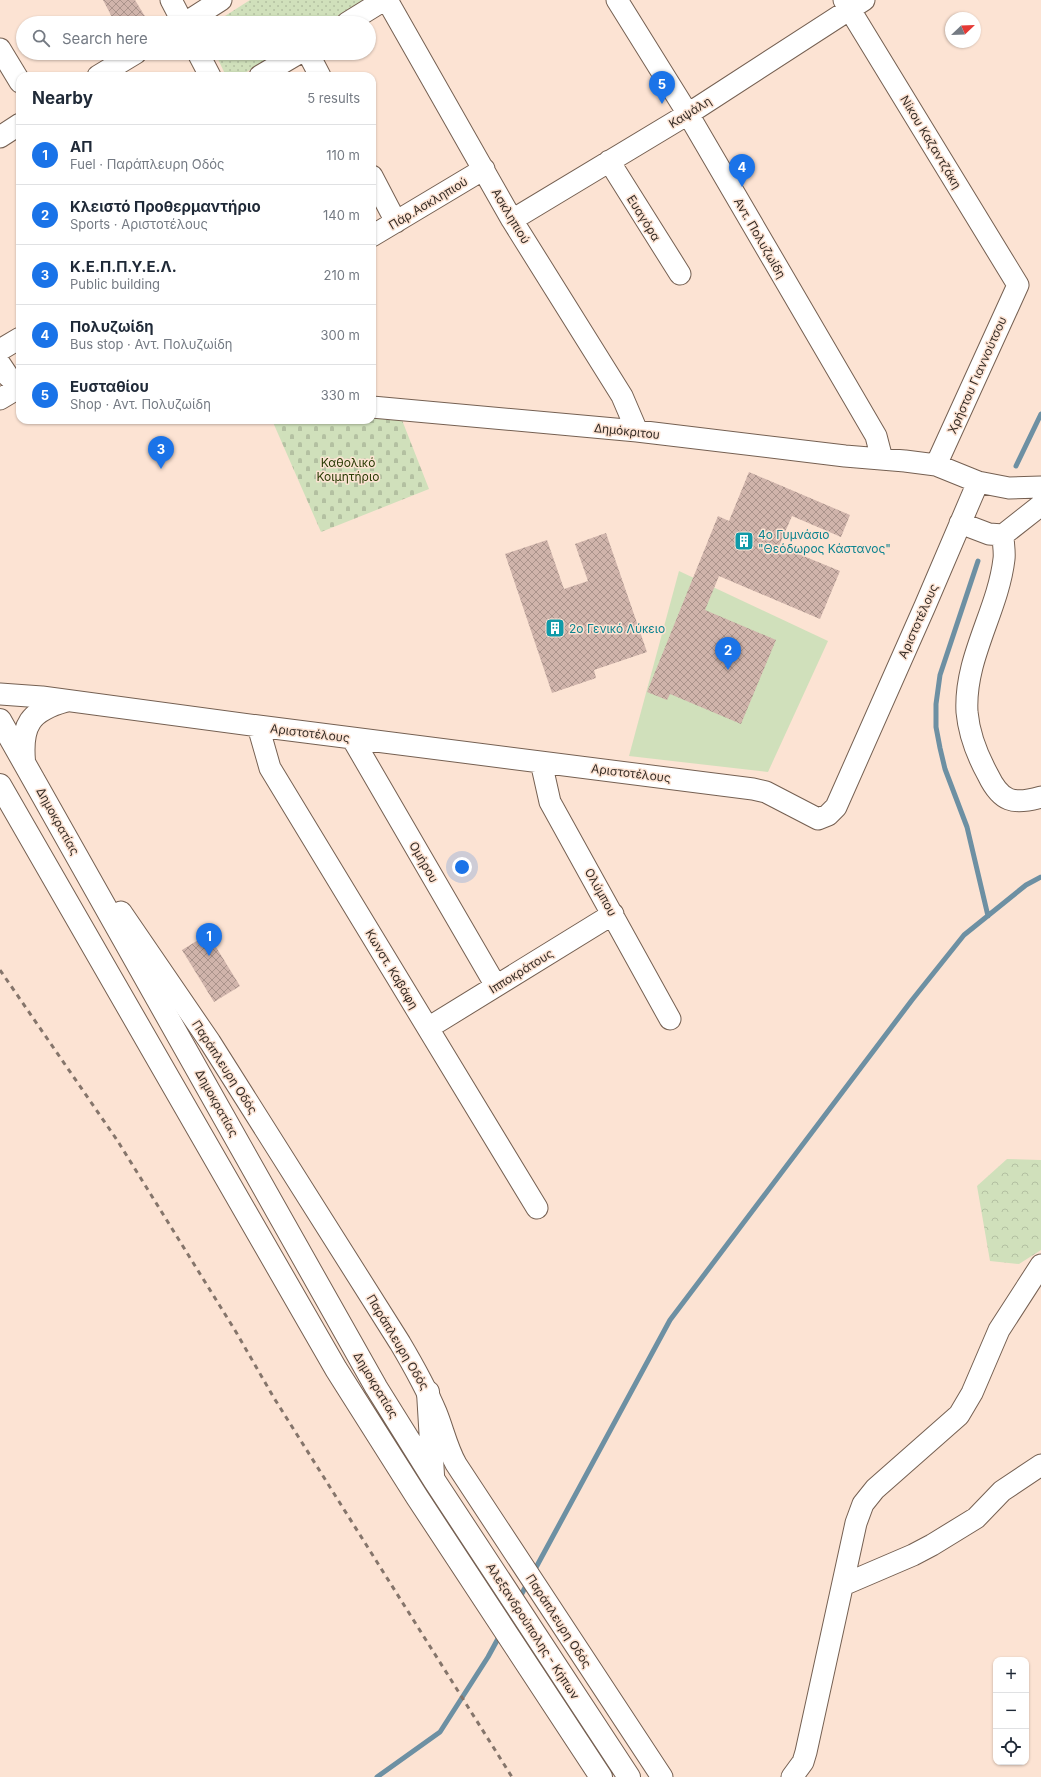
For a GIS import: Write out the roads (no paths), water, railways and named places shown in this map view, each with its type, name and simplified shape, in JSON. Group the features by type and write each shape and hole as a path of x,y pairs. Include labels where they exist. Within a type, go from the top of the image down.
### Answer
{"highway":[{"path":"25,762 24,737 30,721 41,710 65,700"},
{"name":"Δημοκρατίας","path":"0,720 362,1363 435,1482"},
{"name":"Δημοκρατίας","path":"0,785 336,1369 417,1497"},
{"path":"77,856 121,912"},
{"path":"428,1392 435,1482"},
{"name":"Αλεξανδρούπολης - Κήπων","path":"435,1482 629,1777"},
{"name":"Αλεξανδρούπολης - Κήπων","path":"417,1497 597,1771"}],"street":[{"path":"172,0 180,16"},
{"path":"195,16 221,0"},
{"path":"360,16 386,0"},
{"name":"Ασκληπιού","path":"386,0 512,220 622,396 637,431"},
{"name":"Αντ. Πολυζωίδη","path":"617,0 688,114 876,436 882,459"},
{"name":"Καψάλη","path":"512,220 688,114 853,3"},
{"name":"Νίκου Καζαντζάκη","path":"853,3 1018,285"},
{"path":"0,49 16,75"},
{"path":"105,72 124,60"},
{"path":"202,60 208,72"},
{"path":"267,72 287,60"},
{"path":"312,60 318,72"},
{"path":"0,136 16,126"},
{"name":"Ευαγόρα","path":"609,161 680,274"},
{"name":"Πάρ.Ασκληπιού","path":"376,234 484,169"},
{"path":"376,184 396,222"},
{"name":"Χρήστου Γιαννούτσου","path":"936,465 1018,285"},
{"path":"0,350 16,340"},
{"path":"0,364 8,376 16,383"},
{"path":"0,399 16,389"},
{"name":"Δημόκριτου","path":"376,407 637,431 936,465 978,482 1009,488 1041,487"},
{"name":"Αριστοτέλους","path":"0,694 42,697 753,789 766,792 818,819 828,815 836,807 978,482"},
{"path":"960,524 990,534 1003,535 1041,505"},
{"path":"1003,535 1005,558 997,597 974,659 968,690 967,712 972,737 981,763 993,785 1001,795 1013,802 1024,802 1041,797"},
{"name":"Κωνστ. Καβάφη","path":"258,726 270,768 538,1208"},
{"name":"Ομήρου","path":"352,738 496,986"},
{"name":"Ολύμπου","path":"541,762 550,802 670,1019"},
{"name":"Παράπλευρη Οδός","path":"121,912 210,1042 400,1343 428,1392 445,1433 451,1455 456,1464 662,1777"},
{"name":"Ιπποκράτους","path":"428,1028 613,914"},
{"path":"792,1777 803,1762 806,1752 856,1523 863,1504 875,1489 959,1415 972,1393 999,1330 1041,1265"},
{"path":"843,1585 913,1555 932,1545 976,1518 1002,1491 1041,1465"}],"waterway":[{"path":"1016,466 1041,414"},
{"path":"978,561 940,675 936,704 936,727 945,769 967,827 988,916"},
{"path":"533,1573 670,1320 912,1000 964,935 1026,885 1041,877"},
{"path":"519,1599 528,1582"},
{"path":"377,1777 440,1732 488,1657 500,1635"}],"railway":[{"path":"0,970 117,1140 236,1332 274,1398 512,1777"}],"place":[{"name":"Ευσταθίου","path":"662,104"},
{"name":"Πολυζωίδη","path":"742,187"},
{"name":"Κ.Ε.Π.Π.Υ.Ε.Λ.","path":"161,469"},
{"name":"4ο Γυμνάσιο \"Θεόδωρος Κάστανος\"","path":"744,541"},
{"name":"2ο Γενικό Λύκειο","path":"555,628"},
{"name":"Κλειστό Προθερμαντήριο","path":"728,670"},
{"name":"ΑΠ","path":"209,956"}],"park label":[{"name":"Καθολικό Κοιμητήριο","path":"348,469"}]}
